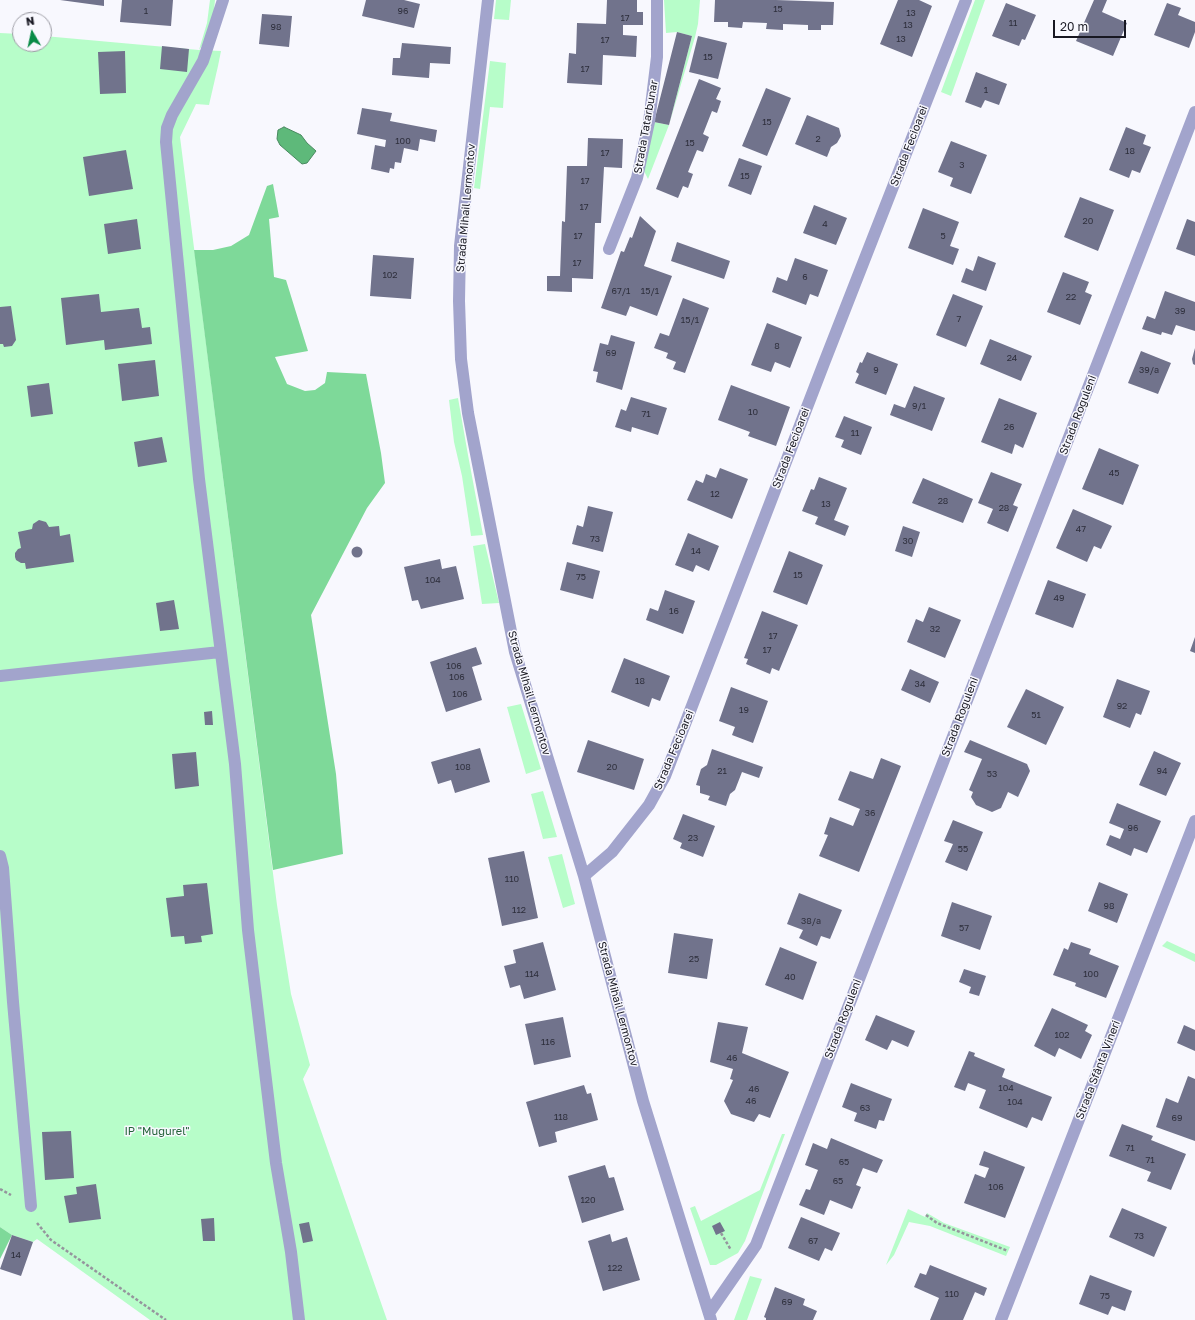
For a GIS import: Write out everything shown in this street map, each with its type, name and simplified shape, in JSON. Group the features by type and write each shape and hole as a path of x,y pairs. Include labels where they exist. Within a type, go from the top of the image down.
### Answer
{"street":[{"path":"223,0 203,61 172,115 167,128 166,142 199,479 234,764 251,954 276,1163 291,1252 299,1320"},
{"name":"Strada Mihail Lermontov","path":"488,0 460,246 459,301 461,359 468,413 515,652 584,876 643,1101 710,1317"},
{"name":"Strada Tatarbunar","path":"609,249 637,178 649,122 657,57 657,0"},
{"name":"Strada Fecioarei","path":"584,876 612,852 649,805 665,776 966,0"},
{"name":"Strada Roguleni","path":"710,1317 756,1245 1195,112"},
{"path":"0,676 220,652"},
{"name":"Strada Sfânta Vineri","path":"1001,1320 1195,821"},
{"path":"0,856 3,868 31,1206"}],"path":[{"path":"0,1189 31,1206 36,1222 51,1240 166,1320"},
{"path":"926,1215 937,1223 946,1227 1025,1258"}],"green space":[{"path":"210,0 215,0 214,10 206,40 199,50 207,23"},
{"path":"496,0 511,0 509,20 494,19"},
{"path":"664,0 700,0 698,24 695,37 669,125 692,36 677,32 666,33"},
{"path":"975,0 985,0 951,96 941,92"},
{"name":"IP \"Mugurel\"","path":"0,33 12,34 12,52 52,52 52,37 221,51 209,105 196,104 180,137 277,905 291,994 310,1065 303,1079 387,1320 150,1320 37,1239 33,1242 12,1235 0,1227"},
{"path":"490,61 506,63 503,108 490,107 480,189 474,188"},
{"path":"654,122 669,125 648,179 644,171"},
{"path":"458,398 483,535 471,536 462,476 454,442 449,400"},
{"path":"485,544 499,603 482,604 473,546"},
{"path":"521,704 541,769 526,774 507,707"},
{"path":"543,791 557,837 543,839 531,794"},
{"path":"562,854 575,904 563,908 548,857"},
{"path":"1167,941 1195,954 1195,962 1162,946"},
{"path":"782,1134 785,1134 745,1241 738,1253 716,1265 710,1265 690,1208 695,1206 701,1221 760,1190"},
{"path":"908,1209 925,1217 927,1213 944,1223 1010,1247 1006,1256 930,1226 909,1222 894,1255 886,1265"},
{"path":"750,1276 762,1279 747,1320 734,1320"}],"shaded area":[{"path":"284,127 301,135 316,151 307,163 302,164 280,145 277,139 278,130"},
{"path":"273,184 279,217 269,219 274,277 286,280 308,351 275,357 287,384 305,391 315,390 325,383 327,372 366,374 381,453 385,483 367,508 311,615 336,774 343,854 273,870 194,250 213,250 231,246 249,235 267,186"},
{"path":"0,1227 12,1235 0,1259"}],"building":[{"path":"60,0 104,0 104,6"},
{"path":"122,0 173,0 171,26 120,22"},
{"path":"366,0 404,0 420,4 414,28 362,16"},
{"path":"607,0 637,0 637,12 643,12 643,25 623,25 623,35 637,36 636,57 603,55 602,85 567,83 569,53 576,54 577,23 606,24"},
{"path":"715,0 834,2 833,25 821,25 821,30 808,30 808,25 783,24 783,30 766,29 767,23 743,22 742,28 728,27 728,22 714,22"},
{"path":"898,0 919,0 932,6 912,57 880,44"},
{"path":"1094,0 1107,0 1102,12 1127,23 1113,56 1076,41"},
{"path":"1006,3 1036,15 1025,40 1022,39 1019,46 992,36"},
{"path":"1167,3 1181,8 1178,15 1195,22 1195,32 1189,48 1154,35"},
{"path":"262,14 292,16 289,47 259,44"},
{"path":"677,32 692,36 669,125 654,122"},
{"path":"698,36 727,43 718,79 689,72"},
{"path":"402,43 451,47 450,64 430,63 429,78 392,75 393,58 400,58"},
{"path":"162,46 189,49 187,72 160,69"},
{"path":"125,51 126,93 100,94 98,52"},
{"path":"976,72 1007,84 999,105 985,100 981,108 965,102"},
{"path":"699,79 721,88 716,99 721,101 717,113 712,111 703,134 709,137 703,152 697,150 688,172 693,174 688,188 683,186 678,198 656,189"},
{"path":"766,88 791,98 767,156 742,146"},
{"path":"362,108 392,113 390,121 437,130 435,142 420,139 418,151 404,148 401,163 395,162 394,169 390,168 389,173 371,169 375,145 385,147 386,140 357,134"},
{"path":"807,115 839,128 841,136 837,143 831,147 827,157 795,144"},
{"path":"1126,127 1146,135 1143,144 1151,147 1140,173 1132,170 1129,178 1109,170"},
{"path":"588,138 623,139 622,168 604,167 601,223 595,223 593,279 572,278 572,292 547,291 547,276 560,276 562,221 565,222 567,166 587,166"},
{"path":"951,141 987,155 971,194 950,186 953,178 938,172"},
{"path":"126,150 133,189 89,196 83,157"},
{"path":"739,158 762,166 751,195 728,186"},
{"path":"1080,197 1114,210 1098,251 1064,237"},
{"path":"814,205 847,218 836,245 803,233"},
{"path":"923,208 959,222 950,246 959,249 953,265 908,248"},
{"path":"640,216 656,231 644,266 672,276 657,316 630,306 626,316 601,308 621,251 624,252 630,237 632,238"},
{"path":"137,219 141,249 108,254 104,224"},
{"path":"1187,219 1195,222 1195,256 1176,249"},
{"path":"677,242 730,261 724,279 671,261"},
{"path":"373,255 414,258 411,299 370,296"},
{"path":"978,256 996,263 986,291 961,282 966,268 973,271"},
{"path":"795,258 828,270 818,297 810,294 806,305 772,292 777,277 787,281"},
{"path":"1063,272 1089,282 1085,292 1092,295 1080,325 1047,312"},
{"path":"1165,291 1195,302 1195,331 1176,325 1172,335 1162,332 1161,335 1142,329 1147,316 1155,319"},
{"path":"99,294 101,312 139,308 142,328 150,327 152,344 105,350 104,340 66,345 61,298"},
{"path":"953,294 983,306 966,347 936,335"},
{"path":"683,298 709,308 685,373 673,369 676,362 666,358 668,353 654,348 660,333 669,336"},
{"path":"11,306 16,340 12,346 4,347 3,344 0,344 0,307"},
{"path":"767,323 802,337 790,368 775,362 771,372 751,365"},
{"path":"611,335 635,342 622,390 596,382 598,372 593,371 600,343 608,345"},
{"path":"990,339 1032,356 1021,381 980,364"},
{"path":"1195,348 1195,365 1193,364 1192,359"},
{"path":"1141,351 1171,363 1158,394 1128,383"},
{"path":"867,352 898,364 886,395 855,383 859,374 856,372 860,362 862,363"},
{"path":"155,360 159,396 122,401 118,364"},
{"path":"49,383 53,414 31,417 27,386"},
{"path":"731,385 790,407 776,446 748,436 750,432 718,420"},
{"path":"914,386 945,398 932,431 890,415 894,404 905,408"},
{"path":"631,397 667,408 658,435 632,427 631,432 615,427 621,409 626,411"},
{"path":"999,398 1037,413 1023,448 1015,444 1012,454 981,442"},
{"path":"844,416 872,427 861,455 841,447 844,440 835,437"},
{"path":"162,437 167,462 138,467 134,442"},
{"path":"1099,448 1139,465 1123,505 1082,489"},
{"path":"720,468 748,479 732,519 687,500 696,480 703,483 706,474 716,478"},
{"path":"991,472 1022,484 1013,505 1018,507 1008,532 987,523 993,509 978,503"},
{"path":"819,477 847,488 834,520 849,526 845,536 815,524 818,517 802,511 811,489 814,490"},
{"path":"923,478 973,499 963,523 912,503"},
{"path":"588,506 613,512 603,552 572,544 577,525 583,527"},
{"path":"1073,509 1112,526 1101,549 1094,546 1087,562 1056,548"},
{"path":"39,520 46,522 49,527 59,526 60,536 70,534 74,562 26,569 25,563 21,563 16,560 15,553 21,548 18,532 32,529 33,524"},
{"path":"903,526 920,532 912,557 895,551"},
{"path":"688,533 719,546 709,571 696,565 693,572 675,565"},
{"path":"357,546 361,548 363,552 361,556 357,558 353,556 351,552 353,548"},
{"path":"789,551 823,565 807,605 773,592"},
{"path":"440,559 442,569 456,566 464,599 421,609 418,600 412,601 404,567"},
{"path":"567,562 600,571 593,599 560,590"},
{"path":"1048,580 1086,594 1073,628 1035,614"},
{"path":"665,590 695,601 683,634 646,620 650,608 658,611"},
{"path":"174,600 179,629 160,631 156,603"},
{"path":"929,607 961,620 945,658 907,642 916,619 923,622"},
{"path":"762,611 798,625 779,671 772,668 770,674 746,664 748,659 744,658"},
{"path":"1195,637 1195,653 1190,651"},
{"path":"476,647 482,664 472,667 482,700 446,712 430,662"},
{"path":"624,658 670,676 660,701 652,698 649,707 611,692"},
{"path":"910,669 939,682 930,703 901,690"},
{"path":"1117,679 1150,691 1141,715 1136,713 1130,728 1103,717"},
{"path":"731,687 768,701 753,743 732,735 735,727 719,721"},
{"path":"1026,689 1064,707 1046,745 1007,727"},
{"path":"212,711 213,725 205,725 204,712"},
{"path":"588,740 644,759 634,790 577,772"},
{"path":"970,740 1027,764 1030,771 1018,797 1008,792 1001,808 992,812 976,805 971,797 973,792 969,790 982,759 964,752"},
{"path":"480,748 490,782 455,793 451,780 438,784 431,762"},
{"path":"712,749 763,767 759,778 742,772 735,790 730,794 726,806 708,800 710,796 700,793 700,786 696,785 701,769 707,765"},
{"path":"1154,751 1181,763 1166,796 1139,785"},
{"path":"196,752 199,786 175,789 172,754"},
{"path":"881,758 901,766 859,872 819,856 828,835 824,834 830,817 853,826 860,809 838,800 850,771 873,779"},
{"path":"1117,803 1161,821 1147,853 1134,848 1131,856 1106,845 1110,835 1120,839 1124,829 1109,823"},
{"path":"683,814 715,826 703,857 680,848 682,843 673,839"},
{"path":"953,820 983,832 967,871 945,862 953,844 944,841"},
{"path":"524,851 538,918 502,926 488,858"},
{"path":"1099,882 1128,894 1117,923 1088,911"},
{"path":"207,883 213,934 201,936 202,942 185,944 184,936 171,937 166,898 184,896 183,885"},
{"path":"799,893 842,910 830,939 821,936 817,946 799,938 803,930 787,924"},
{"path":"952,902 992,916 980,950 941,936"},
{"path":"674,933 713,939 707,979 668,973"},
{"path":"543,942 556,990 524,999 520,985 510,988 504,966 516,963 513,950"},
{"path":"1071,942 1091,949 1089,954 1119,966 1106,998 1075,986 1076,983 1053,975 1064,948 1068,950"},
{"path":"780,947 817,962 803,1000 765,985"},
{"path":"964,969 986,976 979,996 969,993 971,987 959,982"},
{"path":"1052,1008 1088,1025 1085,1031 1092,1035 1081,1059 1059,1048 1055,1057 1034,1046"},
{"path":"876,1015 915,1031 908,1047 892,1040 887,1050 865,1040"},
{"path":"563,1017 571,1057 534,1065 525,1024"},
{"path":"718,1022 748,1027 742,1053 789,1072 770,1118 759,1114 754,1122 731,1114 724,1101 733,1080 730,1079 733,1069 710,1062"},
{"path":"1184,1025 1195,1030 1195,1051 1177,1043"},
{"path":"969,1051 975,1053 974,1056 1005,1069 1002,1077 1052,1097 1042,1121 1032,1117 1027,1128 979,1108 986,1090 968,1083 965,1091 954,1087"},
{"path":"1188,1076 1195,1079 1195,1141 1156,1127 1166,1098 1178,1103"},
{"path":"851,1083 892,1099 884,1121 879,1120 876,1129 854,1121 857,1113 842,1107"},
{"path":"584,1085 587,1094 591,1093 598,1120 555,1132 557,1142 539,1147 526,1102"},
{"path":"1122,1124 1153,1136 1151,1140 1186,1154 1171,1190 1147,1181 1151,1172 1109,1156"},
{"path":"71,1131 74,1178 45,1180 42,1132"},
{"path":"831,1138 883,1160 877,1173 863,1168 856,1185 861,1187 852,1209 830,1200 824,1215 799,1205 806,1189 810,1190 818,1170 805,1165 813,1143 827,1149"},
{"path":"984,1151 1025,1167 1005,1218 964,1203 975,1174 985,1178 989,1168 979,1165"},
{"path":"605,1165 609,1178 614,1177 624,1210 582,1223 568,1176"},
{"path":"96,1184 101,1219 69,1223 64,1196 77,1194 76,1187"},
{"path":"1122,1208 1167,1227 1154,1257 1109,1237"},
{"path":"801,1217 840,1233 832,1251 825,1248 819,1261 788,1248"},
{"path":"214,1218 215,1241 203,1241 201,1219"},
{"path":"309,1222 313,1241 303,1243 299,1224"},
{"path":"720,1222 725,1231 716,1235 712,1226"},
{"path":"610,1234 612,1242 627,1237 640,1280 603,1291 588,1241"},
{"path":"12,1235 33,1242 21,1276 0,1269"},
{"path":"930,1265 987,1288 984,1296 975,1292 963,1320 930,1320 939,1298 914,1287 920,1273 926,1275"},
{"path":"1090,1275 1132,1291 1125,1311 1112,1306 1108,1315 1079,1304"},
{"path":"775,1287 805,1299 803,1305 817,1311 813,1320 766,1320 764,1317"}]}
